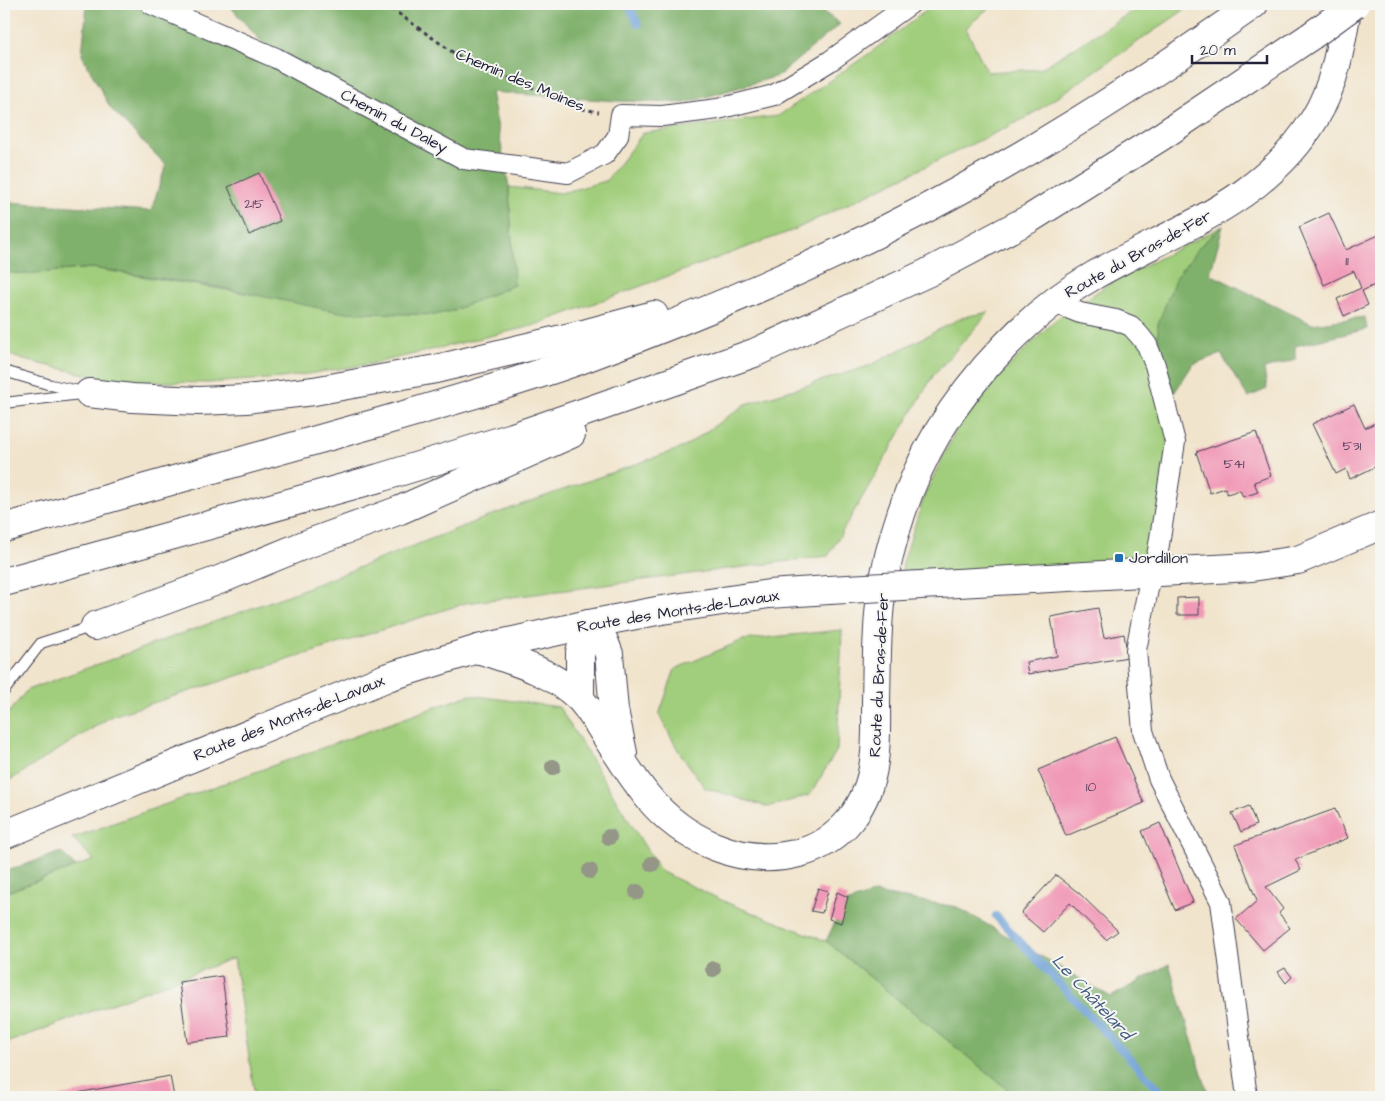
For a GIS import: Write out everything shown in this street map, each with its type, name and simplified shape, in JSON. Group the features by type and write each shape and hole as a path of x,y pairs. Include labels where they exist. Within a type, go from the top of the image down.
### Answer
{"main road":[{"path":"4,528 304,444 516,381 574,362 642,336 769,284 886,229 978,180 1076,122 1209,36 1254,4"},
{"name":"Route du Bras-de-Fer","path":"478,649 535,669 552,678 580,698 646,794 666,816 696,837 733,853 769,858 805,852 829,840 846,826 855,814 870,783 875,760 877,638 881,595 895,537 913,484 935,437 967,392 996,357 1053,302 1092,277 1231,203 1273,169 1304,135 1317,116 1328,93 1338,64 1348,4"},
{"path":"95,626 400,510 754,353 919,277 1031,218 1162,136 1355,4"},
{"path":"89,393 132,398 199,401 246,399 314,391 436,369 587,333 769,284"},
{"path":"4,582 389,475 522,434 754,353"},
{"name":"Route des Monts-de-Lavaux","path":"4,835 388,677 478,649 589,624 662,610 768,594 1252,567 1298,560 1381,525"},
{"path":"580,698 580,652 589,624"},
{"name":"Route du Bras-de-Fer","path":"589,624 604,641 609,654 614,710 626,766"}],"street":[{"name":"Chemin du Daley","path":"151,4 276,58 464,159 568,173 605,154 618,136 622,115"},
{"path":"622,115 662,116 718,109 774,95 830,61 910,4"},
{"path":"1053,302 1080,313 1116,320 1130,326 1147,345 1155,364 1175,442 1158,551 1148,589 1136,650 1143,731 1159,779 1221,902 1247,1097"}],"lane":[{"path":"4,371 52,385 89,393"},
{"path":"4,403 89,393"},
{"path":"4,692 41,643 95,626"}],"path":[{"name":"Chemin des Moines","path":"385,4 458,56 583,109 622,115"}],"green space":[{"path":"87,4 151,4 275,57 228,4 813,4 840,24 778,76 685,103 617,101 491,92 509,187 514,285 452,311 434,315 339,312 222,288 92,268 26,274 4,272 4,202 151,211 166,165 111,109 82,55"},
{"path":"935,4 993,4 966,28 987,72 1040,69 1141,4 1193,4 1028,117 794,230 532,326 376,363 282,378 207,383 115,381 24,360 4,353 4,272 26,274 92,268 257,295 434,315 514,285 509,187 561,193 606,181 643,133 778,116 870,53"},
{"path":"1223,226 1201,245 1158,324 1175,442 1153,573 901,585 903,562 925,494 957,428 992,383 1055,320 1112,282"},
{"path":"1223,226 1210,274 1312,324 1365,317 1367,329 1295,346 1295,360 1264,369 1267,389 1248,397 1221,354 1193,364 1165,407 1158,360 1158,324 1176,277 1201,245"},
{"path":"989,312 933,376 828,556 466,603 112,716 4,784 4,719 27,690 296,592 492,515 684,447 746,404 869,366 963,317"},
{"path":"842,630 837,750 810,795 768,807 705,788 678,750 659,715 675,669 743,640"},
{"path":"469,695 559,707 660,871 730,904 826,941 1017,1097 255,1097 234,958 4,1044 4,893 94,860 72,838"},
{"path":"61,852 76,867 4,893 4,872"},
{"path":"874,893 957,907 1111,997 1169,964 1209,1097 1017,1097 826,941 844,904"}],"building":[{"path":"259,173 280,221 249,235 228,187"},
{"path":"1329,213 1346,250 1381,234 1381,282 1362,291 1368,305 1344,316 1337,299 1361,288 1354,271 1324,285 1299,227"},
{"path":"1354,404 1365,428 1379,421 1381,425 1381,464 1350,479 1346,469 1336,474 1312,424"},
{"path":"1256,432 1271,476 1254,482 1258,492 1243,497 1240,490 1227,494 1225,488 1210,493 1196,452"},
{"path":"1199,597 1199,615 1177,615 1177,598"},
{"path":"1098,608 1104,638 1124,634 1128,657 1028,674 1026,662 1057,656 1051,617"},
{"path":"1115,737 1144,803 1066,836 1038,770"},
{"path":"1249,806 1256,825 1241,832 1232,813"},
{"path":"1335,809 1348,838 1295,860 1301,870 1266,887 1283,909 1279,913 1290,928 1263,950 1236,919 1257,901 1235,845"},
{"path":"1160,823 1193,902 1175,910 1142,831"},
{"path":"1056,875 1080,894 1118,931 1106,940 1070,903 1043,932 1021,913"},
{"path":"818,888 828,891 822,913 811,911"},
{"path":"837,892 848,897 841,923 829,919"},
{"path":"1285,968 1292,977 1286,983 1278,972"},
{"path":"222,976 230,1037 187,1042 179,982"},
{"path":"170,1076 174,1097 60,1097 60,1096"}],"waterway":[{"name":"Le Châtelard","path":"628,4 638,24"},
{"name":"Le Châtelard","path":"996,916 1166,1097"}],"place":[{"name":"Jordillon","path":"1119,558"}]}
